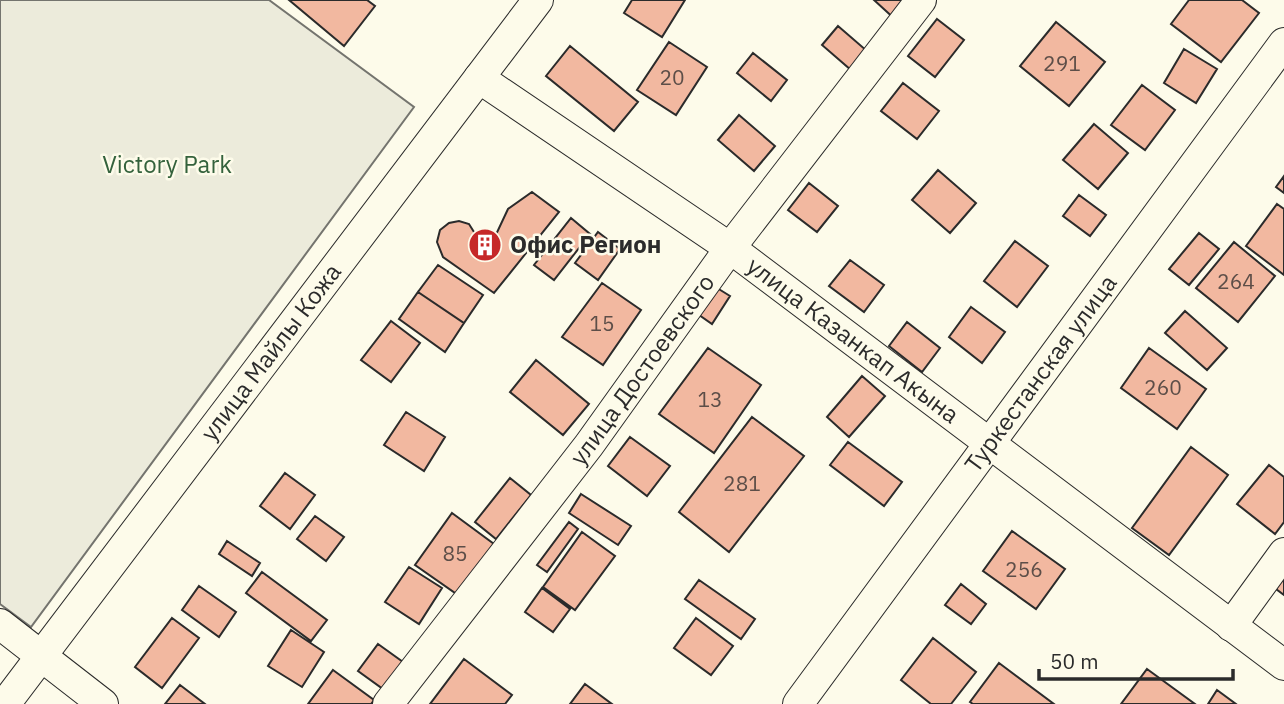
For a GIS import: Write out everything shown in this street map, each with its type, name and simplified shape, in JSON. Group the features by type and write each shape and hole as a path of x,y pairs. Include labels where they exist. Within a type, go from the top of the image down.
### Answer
{"street":[{"name":"улица Майлы Кожа","path":"5,704 538,0"},
{"name":"улица Достоевского","path":"388,704 589,445 730,248 921,0"},
{"name":"Туркестанская улица","path":"798,704 1284,43"},
{"name":"улица Казанкап Акына","path":"479,78 730,248 1284,666"},
{"path":"1231,625 1284,553"},
{"path":"0,624 103,704"}],"green space":[{"name":"Victory Park","path":"0,0 269,0 414,107 31,627 0,604"}],"building":[{"path":"289,0 367,0 375,6 344,46"},
{"path":"632,0 685,0 662,37 624,13"},
{"path":"874,0 916,0 897,21"},
{"path":"1189,0 1242,0 1259,13 1221,62 1171,24"},
{"path":"937,19 964,40 935,77 908,56"},
{"path":"1056,22 1105,62 1069,106 1020,66"},
{"path":"838,26 867,51 851,70 822,45"},
{"path":"669,42 707,67 676,115 637,90"},
{"path":"570,46 638,102 614,131 546,76"},
{"path":"1184,49 1217,69 1196,103 1164,83"},
{"path":"753,53 787,80 771,101 737,73"},
{"path":"903,83 939,111 917,139 881,111"},
{"path":"1142,85 1175,110 1145,150 1111,125"},
{"path":"739,115 775,146 754,171 718,140"},
{"path":"1094,124 1128,153 1098,189 1063,160"},
{"path":"938,170 976,203 950,233 912,200"},
{"path":"1284,176 1284,193 1276,187"},
{"path":"809,183 838,206 817,232 788,210"},
{"name":"Офис Регион","path":"532,192 559,212 494,293 443,257 437,242 440,230 449,223 459,221 469,224 479,240 493,241 508,209"},
{"path":"1079,195 1106,215 1090,236 1063,216"},
{"path":"1277,204 1284,209 1284,275 1246,246"},
{"path":"571,218 590,234 554,280 534,265"},
{"path":"598,232 620,249 598,280 575,263"},
{"path":"1199,233 1219,249 1189,285 1169,269"},
{"path":"1015,241 1048,266 1017,307 984,281"},
{"path":"1234,242 1275,276 1238,322 1196,288"},
{"path":"850,260 884,285 864,312 829,286"},
{"path":"438,265 483,295 464,323 418,292"},
{"path":"602,283 641,310 603,365 562,337"},
{"path":"709,283 730,296 712,324 692,310"},
{"path":"418,292 464,323 445,352 399,319"},
{"path":"971,307 1005,332 982,363 949,337"},
{"path":"1185,311 1227,348 1207,370 1165,333"},
{"path":"391,321 420,343 391,382 361,360"},
{"path":"907,322 940,348 922,372 889,346"},
{"path":"708,348 761,385 714,453 659,414"},
{"path":"1149,348 1206,389 1177,429 1121,388"},
{"path":"536,360 589,404 563,435 510,392"},
{"path":"862,376 885,396 849,437 827,417"},
{"path":"406,412 445,437 424,471 384,445"},
{"path":"752,417 804,456 729,552 679,512"},
{"path":"630,437 670,466 647,496 608,466"},
{"path":"848,442 902,482 884,506 830,465"},
{"path":"1191,447 1228,475 1169,555 1132,528"},
{"path":"1269,465 1284,477 1284,522 1275,534 1237,504"},
{"path":"285,473 315,495 290,529 260,506"},
{"path":"510,478 531,495 496,539 475,522"},
{"path":"581,494 631,526 618,545 569,513"},
{"path":"452,513 494,544 458,595 415,565"},
{"path":"315,516 344,537 326,561 297,539"},
{"path":"569,522 578,529 547,572 537,565"},
{"path":"1012,531 1065,569 1036,609 983,571"},
{"path":"582,532 615,556 575,610 543,587"},
{"path":"227,541 260,563 252,576 219,554"},
{"path":"409,567 442,588 419,624 385,602"},
{"path":"1284,570 1284,595 1272,586"},
{"path":"262,572 327,620 311,641 246,593"},
{"path":"699,580 755,619 741,639 685,599"},
{"path":"961,584 986,604 971,624 945,605"},
{"path":"199,586 236,612 219,637 182,610"},
{"path":"542,588 570,609 553,632 525,612"},
{"path":"172,618 199,638 162,688 135,667"},
{"path":"696,618 733,646 711,675 674,648"},
{"path":"291,630 324,652 302,687 268,666"},
{"path":"933,638 976,672 951,704 931,704 901,680"},
{"path":"378,644 403,662 383,689 358,671"},
{"path":"464,659 512,695 505,704 430,704"},
{"path":"999,663 1054,704 970,702"},
{"path":"1147,669 1195,704 1121,704"},
{"path":"333,670 374,700 371,704 308,704"},
{"path":"585,684 612,704 570,704"},
{"path":"180,685 205,704 165,704"},
{"path":"1217,690 1236,704 1208,704"}],"place":[{"name":"Офис Регион","path":"485,245"}]}
